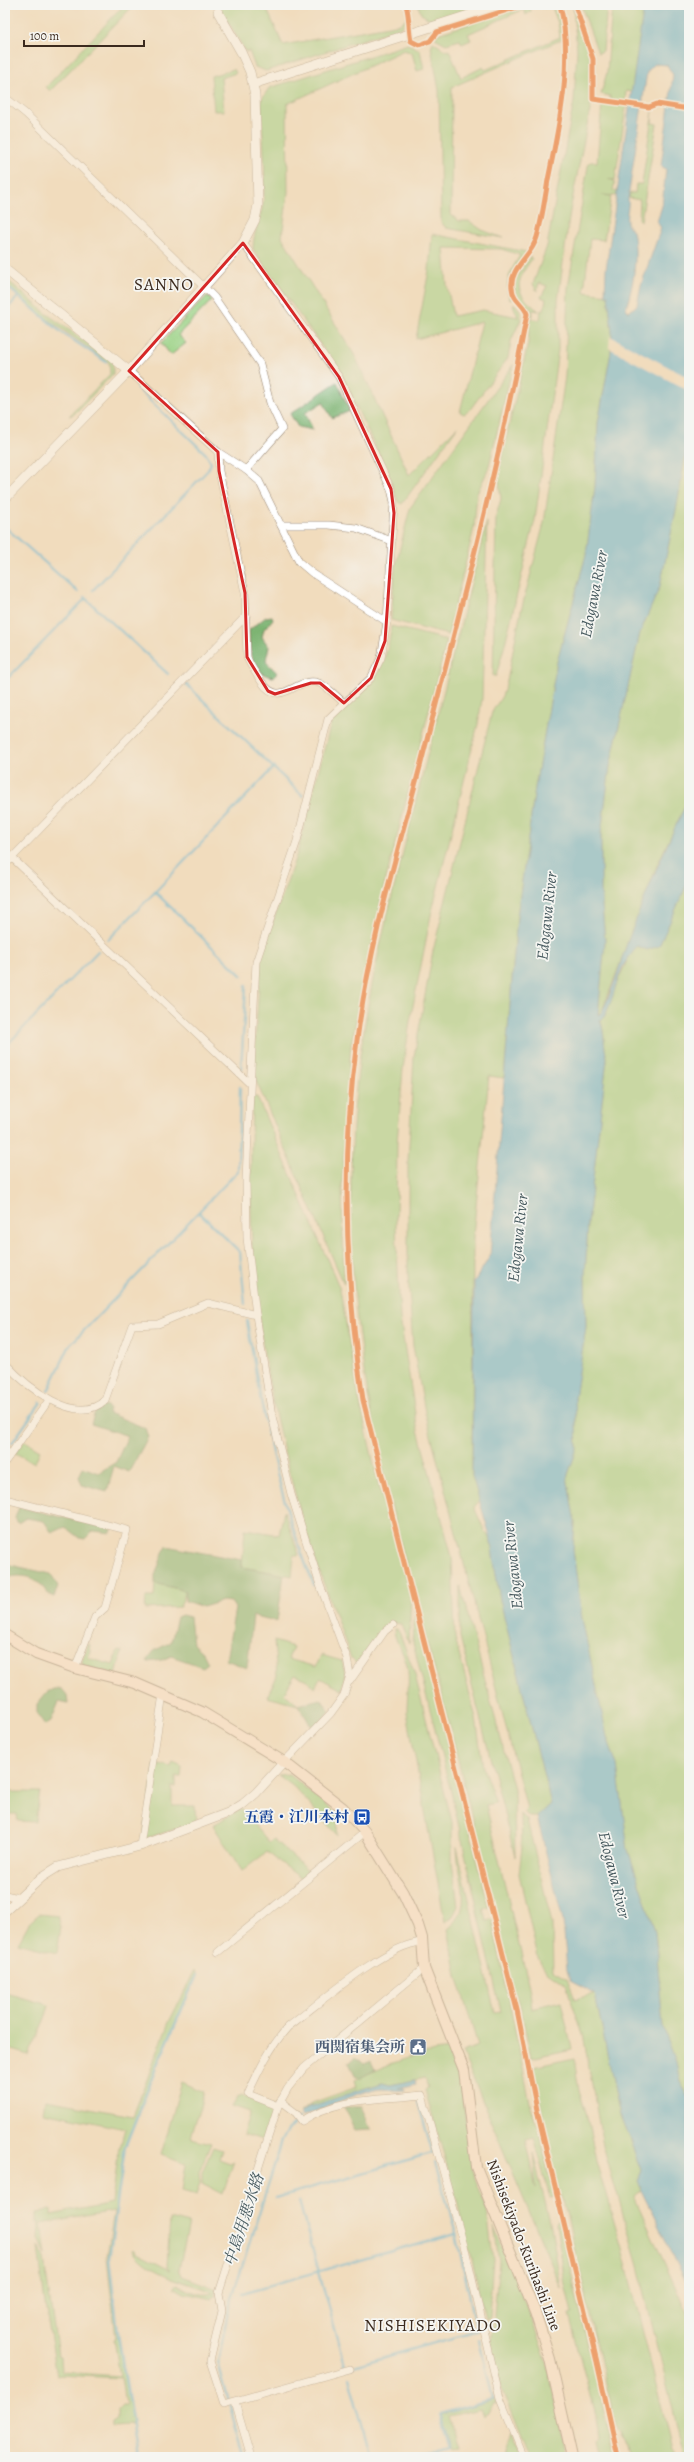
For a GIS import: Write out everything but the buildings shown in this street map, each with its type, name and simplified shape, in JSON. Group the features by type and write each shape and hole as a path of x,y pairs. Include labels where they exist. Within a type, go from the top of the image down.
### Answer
{"main road":[{"name":"Nishisekiyado-Kurihashi Line","path":"5,1635 36,1654 76,1668 135,1683 163,1694 215,1719 284,1762 343,1808 365,1832 403,1893 418,1925 422,1942 424,1968 464,2070 476,2167 540,2327 554,2372 572,2457"}],"street":[{"path":"253,84 500,5"},
{"path":"5,499 130,370 243,243 255,220 258,205 256,109 253,84 241,52 216,8"},
{"path":"5,97 26,114 214,297 260,364 270,403 282,429 246,470"},
{"path":"243,243 339,377 391,489 394,502 387,622 381,658 371,678 328,719 297,840 257,955 249,1083 246,1179 247,1238 263,1367 280,1450 303,1534 347,1658 350,1681"},
{"path":"5,269 130,370 218,452 246,470 259,481 299,562 312,573 387,622"},
{"path":"218,452 219,471 245,593 247,657 268,691 275,694 311,683 320,684 344,703"},
{"path":"281,525 329,525 356,528 392,541"},
{"path":"5,864 246,616"},
{"path":"5,851 249,1083"},
{"path":"6,1368 49,1400 78,1410 99,1406 105,1400 132,1325 158,1324 208,1303 256,1315"},
{"path":"7,1460 49,1400"},
{"path":"5,1447 7,1460"},
{"path":"5,1499 127,1530 105,1608 95,1617 76,1668"},
{"path":"5,1911 58,1867 140,1846 212,1821 233,1810 256,1793 331,1713 344,1695 350,1681 385,1631 393,1625"},
{"path":"140,1846 163,1694"},
{"path":"218,1952 365,1832"},
{"path":"5,1895 19,1898"},
{"path":"422,1942 414,1943 372,1963 288,2027 279,2037 262,2064 248,2094 279,2104 296,2113 302,2120 317,2112 354,2102 422,2095 460,2231 500,2398 524,2457"},
{"path":"350,2369 224,2404 210,2361 222,2311 219,2293 279,2104 288,2088 304,2068 424,1968"},
{"path":"235,2402 251,2457"}],"highlighted area":[{"path":"243,243 339,377 391,489 394,513 385,641 371,678 344,703 320,683 311,683 275,694 268,691 247,657 245,593 219,471 218,452 129,371"}],"green space":[{"path":"124,5 134,5 50,91 46,87"},
{"path":"218,5 265,5 283,45 400,24 408,16 402,27 266,71 255,67 249,51 246,52"},
{"path":"418,5 486,5 434,22 421,14"},
{"path":"530,5 531,11 526,15 524,9 468,34 471,40 462,44 460,40 446,44 435,38 437,34"},
{"path":"538,5 558,5 563,39 452,87 451,215 459,221 469,221 482,230 503,238 446,228 441,222 439,90 431,47 433,42 446,51 449,50 461,78 483,67 485,70 560,37 558,23 552,7 543,8"},
{"path":"581,5 607,5 603,51 598,53"},
{"path":"612,5 644,5 632,92 626,91 625,102 610,100 610,96 601,94 607,72"},
{"path":"573,6 590,52 593,95 570,211 558,300 558,350 535,520 505,644 496,676 493,676 496,516 501,499 498,473 528,344 531,309 517,296 515,284 520,271 530,257 532,259 522,275 519,287 525,299 539,311 533,310 531,319 540,320 541,310 544,310 546,299 541,297 547,286 539,283 537,291 533,284 547,246 574,101 577,50"},
{"path":"408,44 420,50 424,69 417,71 412,53 404,50 287,104 288,192 282,237 355,356 409,475 458,426 402,504 398,502 391,481 341,374 253,249 253,242 262,209 264,195 261,100 269,88"},
{"path":"234,69 236,73 221,78 224,111 214,111 211,76"},
{"path":"600,102 630,106 626,108 615,180 608,179 615,181 613,191 617,191 617,196 602,195 611,196 604,240 590,239 584,292 608,295 612,332 611,352 598,423 595,487 586,555 557,662 535,788 517,917 504,1078 489,1076 473,1236 472,1476 481,1499 474,1507 485,1532 490,1536 500,1600 551,1804 537,1817 529,1817 524,1812 527,1809 425,1412 413,1346 408,1275 408,1162 414,1057 433,951 492,712 502,696 507,681 521,611 544,523 565,376 568,288 588,166 590,162 597,162 602,104"},
{"path":"653,109 652,123 657,124 641,221 639,220 640,200 629,198 630,193 635,193 636,184 642,184"},
{"path":"432,234 527,252 518,262 512,273 509,285 512,299 510,300 507,287 509,276 520,255 501,249 444,248 447,285 453,316 483,310 518,317 513,305 515,304 521,312 521,319 511,341 508,358 469,411 464,414 460,412 482,322 416,339 429,270"},
{"path":"5,278 47,314 113,361 113,374 74,414 69,416 110,374 109,362 40,314 5,284"},
{"path":"207,296 212,300 178,335 186,343 171,355 161,343"},
{"path":"513,365 488,470 477,493 474,528 448,635 391,620 395,568 410,508"},
{"path":"337,382 350,411 332,418 323,402 305,413 313,430 298,427 290,414"},
{"path":"689,435 689,798 658,863 601,1014 598,1015 605,942 601,892 601,834 610,766 640,633 660,586 677,505"},
{"path":"487,522 482,699 478,724 431,915 410,1021 403,1069 397,1143 396,1225 400,1318 417,1426 452,1557 455,1638 476,1718 483,1768 496,1803 486,1805 530,1991 532,2008 561,2001 572,2049 531,2058 521,2009 514,1992 512,1992 462,1776 382,1468 360,1347 354,1286 351,1224 351,1177 355,1106 368,1006 394,888"},
{"path":"272,616 273,619 264,629 262,637 269,647 266,660 277,673 273,677 265,675 255,666 250,653 249,630 266,617"},
{"path":"391,626 447,640 384,887 351,1045 342,1184 344,1284 253,1074 261,956 297,853 331,723 339,713 363,691 376,675 385,657"},
{"path":"689,880 689,2098 680,2082 676,2062 663,2027 655,1931 628,1850 617,1765 607,1737 582,1619 573,1550 575,1523 567,1477 577,1449 575,1398 586,1327 585,1275 588,1223 607,1058 600,1019 631,952 637,946 659,946"},
{"path":"252,1097 257,1097 340,1289 359,1399 377,1478 411,1593 409,1643 401,1624 389,1622 359,1666 351,1658 316,1562 289,1472 274,1408 262,1343 254,1278 251,1190"},
{"path":"106,1405 109,1408 108,1413 145,1428 148,1437 129,1472 114,1466 107,1492 82,1485 79,1477 83,1467 98,1473 116,1462 128,1436 91,1424 95,1412"},
{"path":"25,1441 40,1450 35,1463 15,1453"},
{"path":"19,1507 112,1529 111,1533 93,1531 85,1539 79,1538 65,1527 52,1533 44,1521 26,1518 18,1523 15,1518"},
{"path":"284,1511 299,1555 294,1555 292,1576 242,1567 245,1529 279,1535"},
{"path":"166,1546 242,1560 242,1567 284,1575 277,1621 253,1616 247,1668 226,1660 235,1608 231,1602 223,1601 203,1607 185,1601 186,1591 155,1583 155,1575"},
{"path":"6,1564 51,1574 58,1586 54,1597 49,1595 40,1584 28,1577 13,1576 5,1579"},
{"path":"155,1583 186,1591 180,1607 145,1609 146,1597 154,1597"},
{"path":"460,1586 514,1789 515,1857 460,1637"},
{"path":"415,1609 489,1907 483,1909 486,1921 492,1919 533,2117 540,2134 554,2197 550,2198 533,2137 525,2139 536,2188 533,2153 551,2226 561,2288 462,2052 478,2046 457,1975 448,1929 456,1920 461,1911 463,1901 457,1847 495,2013 501,2012 452,1796 413,1643"},
{"path":"182,1615 190,1617 193,1644 203,1653 208,1663 203,1667 171,1656 162,1660 148,1662 147,1660 154,1651 171,1642 177,1617"},
{"path":"394,1629 397,1629 400,1634 415,1675 452,1822 452,1862 458,1906 452,1918 445,1922 407,1712 407,1665 394,1633"},
{"path":"274,1641 293,1647 288,1659 316,1667 321,1655 342,1661 345,1673 342,1690 320,1678 314,1688 306,1679 295,1675 284,1693 298,1705 267,1697 277,1676"},
{"path":"89,1643 91,1651 88,1658 113,1665 118,1651 122,1652 116,1674 83,1666 82,1660"},
{"path":"54,1689 62,1689 67,1695 68,1704 59,1702 51,1721 45,1725 37,1714 37,1704 47,1692"},
{"path":"321,1699 330,1711 314,1730 298,1705"},
{"path":"173,1762 182,1766 181,1777 176,1777 176,1787 172,1787 172,1806 195,1806 196,1823 146,1838 144,1835 155,1763 171,1767"},
{"path":"289,1774 338,1815 337,1835 294,1787 278,1775"},
{"path":"5,1792 40,1792 35,1822 18,1821 17,1814 5,1814"},
{"path":"241,1809 269,1842 273,1839 311,1873 303,1880 267,1852 242,1871 213,1825"},
{"path":"521,1814 527,1820 552,1923 553,1971 567,1979 575,1999 595,1994 620,2115 641,2169 637,2182 641,2190 634,2196 689,2317 689,2457 684,2457 638,2265 603,2146 583,2034 566,1985 546,1971 538,1958 519,1874 522,1847"},
{"path":"39,1914 58,1916 61,1927 57,1953 18,1943 29,1923"},
{"path":"195,1970 197,1975 156,2068 125,2147 109,2258 119,2340 133,2425 112,2426 112,2421 117,2418 117,2408 121,2404 125,2404 121,2378 57,2375 45,2304 38,2247 44,2258 58,2356 61,2357 62,2372 120,2376 114,2339 116,2338 107,2257 114,2211 41,2224 46,2255 38,2239 39,2222 36,2222 36,2212 51,2210 51,2215 112,2203 118,2155 125,2129 44,2112 46,2100 133,2116 169,2022"},
{"path":"5,1993 49,2005 28,2055 5,2048"},
{"path":"451,2050 461,2079 471,2167 487,2211 493,2259 489,2317 485,2319 457,2200 425,2090 428,2088 425,2078 390,2085 382,2083 309,2107 300,2113 312,2103 357,2087 355,2080 378,2069 413,2057 438,2051"},
{"path":"356,2057 364,2064 371,2061 375,2070 360,2078 355,2075 349,2063"},
{"path":"574,2058 579,2091 586,2112 596,2160 624,2256 674,2457 630,2457 627,2447 617,2430 562,2195 558,2196 533,2067"},
{"path":"182,2082 204,2092 191,2138 211,2143 199,2172 200,2182 196,2195 182,2191 186,2164 161,2155"},
{"path":"242,2096 273,2108 274,2112 263,2140 243,2134 250,2112 232,2106 237,2098"},
{"path":"343,2107 361,2107 371,2129 355,2130"},
{"path":"213,2147 222,2150 219,2159 230,2163 234,2161 223,2194 202,2183 202,2172"},
{"path":"170,2219 189,2224 179,2269 182,2276 217,2289 216,2295 212,2299 184,2293 174,2287 178,2284 190,2291 200,2294 209,2294 213,2292 158,2272 148,2266 133,2251 134,2249 137,2253 170,2270 167,2266"},
{"path":"559,2221 614,2457 601,2457 597,2441 599,2438 597,2423 569,2314 572,2313 565,2284 556,2223"},
{"path":"494,2227 528,2309 546,2360 568,2457 530,2457 500,2383 491,2348 499,2261"},
{"path":"494,2400 496,2405 493,2404 484,2417 481,2409 449,2416 459,2449 452,2450 441,2415"},
{"path":"512,2434 521,2457 505,2457"}],"water":[{"name":"Edogawa River","path":"644,5 689,5 689,435 677,505 660,586 640,633 610,766 601,834 601,892 605,942 598,1015 601,1013 606,1003 645,896 689,798 689,880 659,946 647,950 637,946 623,966 609,1006 603,1019 600,1020 603,1029 607,1058 588,1223 585,1275 586,1327 575,1398 577,1449 567,1477 575,1523 573,1550 582,1619 607,1737 617,1765 628,1850 655,1931 663,2027 676,2062 680,2082 689,2098 689,2288 637,2182 641,2169 620,2115 595,1994 570,1981 567,1970 563,1920 537,1817 551,1804 500,1600 490,1536 472,1476 474,1282 490,1256 517,917 535,788 557,662 586,555 595,487 598,423 611,352 612,332 608,295 605,295 606,269","holes":["655,64 667,65 673,75 661,166 666,169 662,206 657,222 661,228 641,285 637,305 629,312 626,308 633,279 635,250 633,231 627,224 628,199 647,72"]},
{"path":"415,2080 416,2084 397,2088 403,2088 404,2090 401,2091 382,2088 367,2091 303,2117 300,2114 309,2107 382,2083 390,2085"}],"pier":[{"path":"610,336 689,378 689,391 609,348"}],"waterway":[{"path":"5,285 61,332 106,362"},
{"path":"5,311 18,297"},
{"path":"93,590 208,470 211,463 206,454 137,388"},
{"path":"5,527 78,592"},
{"path":"84,597 168,674"},
{"path":"5,681 86,598"},
{"path":"186,684 303,796"},
{"path":"242,976 155,892 274,767"},
{"path":"108,940 155,892"},
{"path":"5,1047 98,951"},
{"path":"241,1069 246,986"},
{"path":"48,1391 70,1345 238,1171 240,1087"},
{"path":"199,1212 240,1252 245,1304"},
{"path":"247,1321 265,1422 281,1488 301,1553 314,1585"},
{"path":"12,1443 41,1402"},
{"path":"138,2457 119,2340 109,2258 125,2147 156,2068 197,1975"},
{"path":"418,2102 433,2154"},
{"name":"中島用悪水路","path":"244,2457 218,2362 229,2307 282,2141 289,2128 299,2118"},
{"path":"275,2198 432,2153"},
{"path":"299,2201 346,2368 477,2331 456,2233 435,2163"},
{"path":"242,2293 456,2233"},
{"path":"417,2457 450,2448 440,2414 493,2399 479,2340"},
{"path":"349,2377 371,2457"}],"cycle path":[{"path":"406,5 411,41 419,45 430,41 437,32 523,5"},
{"path":"560,5 566,48 560,115 537,237 531,250 517,268 512,281 514,296 527,314 516,371 464,595 384,900 362,1005 352,1085 347,1175 347,1220 352,1310 363,1400 517,2010 538,2115 618,2457"},
{"path":"575,5 593,59 593,99 649,107 657,104 689,109"}],"place":[{"name":"五霞・江川本村","path":"362,1817"},
{"name":"西関宿集会所","path":"418,2047"}],"district":[{"name":"SANNO","path":"164,284"},
{"name":"NISHISEKIYADO","path":"433,2325"}]}
